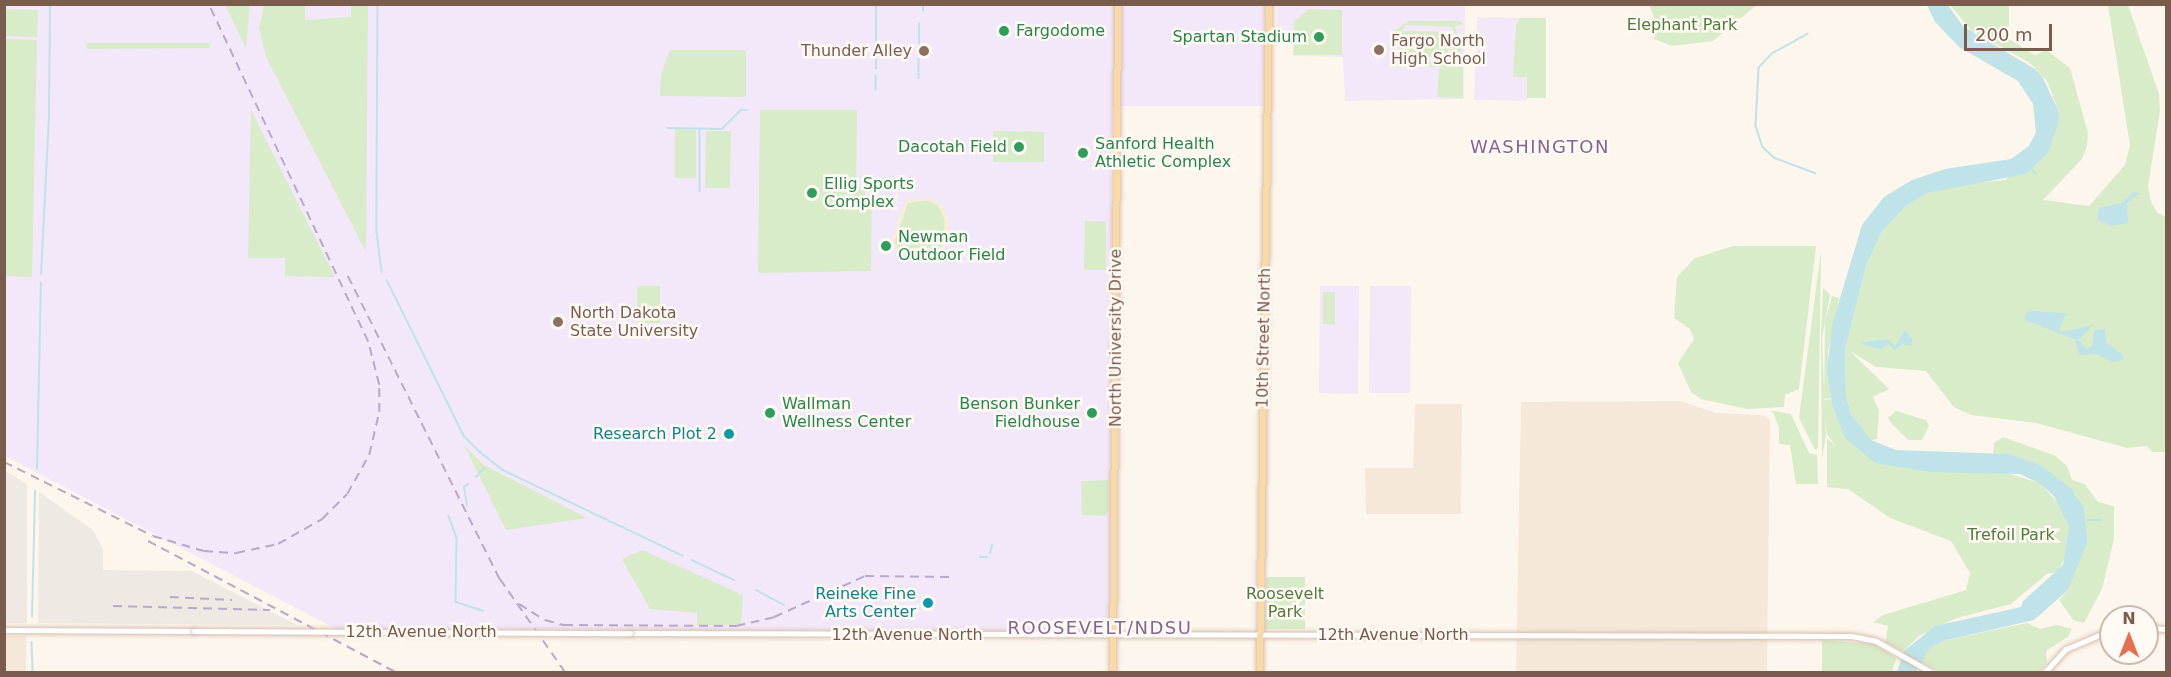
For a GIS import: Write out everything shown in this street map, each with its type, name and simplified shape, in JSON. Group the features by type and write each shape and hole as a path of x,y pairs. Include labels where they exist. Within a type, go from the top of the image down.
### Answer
{"main road":[{"name":"North University Drive","path":"1113,672 1118,4"},
{"name":"10th Street North","path":"1260,672 1269,4"},
{"name":"12th Avenue North","path":"4,630 1852,636 1883,645 1931,672"},
{"path":"2045,672 2066,650 2099,635"}],"shaded area":[{"name":"North Dakota State University","path":"4,5 1265,5 1263,106 1112,106 1110,631 338,630 5,456"},
{"name":"Fargo North High School","path":"1277,5 1465,5 1464,99 1345,101 1343,57 1294,56 1294,43 1277,43"},
{"path":"1477,17 1520,18 1516,25 1513,76 1527,77 1527,101 1474,100"},
{"path":"1320,286 1359,286 1358,394 1319,393"},
{"path":"1370,286 1411,286 1410,393 1369,393"},
{"path":"1680,401 1716,413 1763,415 1770,420 1767,672 1516,672 1521,402"},
{"path":"1415,404 1462,404 1461,514 1366,514 1365,468 1413,468"},
{"path":"5,471 27,484 27,623 5,623"},
{"path":"39,492 93,530 103,549 103,570 192,571 297,625 38,623"},
{"path":"4,636 26,636 26,672 5,672"}],"green space":[{"name":"Elephant Park","path":"1649,4 1757,5 1713,41 1672,46 1654,39 1654,17"},
{"path":"225,5 250,5 246,48"},
{"path":"264,5 305,5 305,20 351,17 351,5 368,5 366,252 266,57 259,28"},
{"path":"1950,5 2009,5 2009,26 1998,32 2035,55 2046,50 2070,68 2088,133 2087,146 2082,159 2043,200 2089,206 2125,165 2130,146 2108,5 2128,5 2159,94 2160,111 2148,186 2151,202 2158,213 2166,217 2166,452 2153,452 2146,446 2127,448 2036,423 1971,415 1954,407 1926,371 1876,367 1850,351 1889,389 1873,397 1879,411 1877,439 1871,440 1860,430 1851,414 1846,396 1845,350 1866,266 1881,233 1905,207 1927,193 1963,184 2006,180 2059,112 2047,81 2030,63 1971,30"},
{"path":"5,9 38,10 37,37 5,36"},
{"name":"Spartan Stadium","path":"1309,9 1342,10 1342,55 1293,55 1294,21"},
{"path":"1520,18 1546,18 1546,98 1527,98 1527,77 1513,77 1516,25"},
{"path":"1408,21 1461,21 1462,25 1455,26 1462,49 1452,65 1463,64 1463,98 1437,97 1439,69 1444,67 1391,67 1392,63 1398,62 1391,48 1393,32","holes":["1406,25 1451,27 1457,37 1449,37 1449,51 1457,51 1450,62 1403,61 1396,52 1395,40"]},
{"path":"1400,31 1448,32 1448,57 1399,56"},
{"path":"5,39 37,40 32,277 5,276"},
{"path":"86,43 210,43 210,48 86,49"},
{"path":"670,50 746,50 746,97 660,96 661,74"},
{"path":"251,110 335,277 285,276 285,258 248,258"},
{"name":"Ellig Sports Complex","path":"760,110 857,110 856,189 865,189 865,196 872,197 871,271 758,273"},
{"path":"675,129 696,130 696,178 675,178"},
{"path":"706,131 731,131 730,188 705,188"},
{"name":"Dacotah Field","path":"993,131 1044,132 1044,162 993,162"},
{"path":"925,200 938,205 943,214 946,229 941,248 898,249 894,242 908,203"},
{"path":"1085,221 1106,222 1106,270 1084,270"},
{"path":"1733,246 1816,246 1799,389 1785,395 1784,407 1747,409 1701,399 1691,392 1678,363 1694,339 1690,329 1674,318 1677,277 1695,258"},
{"path":"1821,251 1818,448 1815,450 1799,418"},
{"path":"637,286 660,286 660,323 637,323"},
{"path":"1823,288 1830,295 1822,338 1826,435 1822,459 1821,335"},
{"path":"1323,292 1335,292 1335,325 1323,324"},
{"path":"1832,296 1839,298 1828,351 1831,398 1824,399 1825,322"},
{"name":"Trefoil Park","path":"1831,399 1845,438 1930,472 2000,471 2040,483 2063,509 2069,526 2065,557 2058,572 2047,574 2011,604 1957,618 1919,636 1904,651 1885,642 1888,626 1873,622 1883,615 1966,590 1970,573 1951,541 1890,518 1848,489 1827,487 1827,438 1836,447 1827,434 1825,417 1824,400"},
{"path":"1768,410 1791,414 1809,453 1817,455 1818,484 1796,484 1790,445 1779,444 1779,428 1773,412"},
{"path":"1896,411 1926,420 1929,426 1922,440 1908,440 1892,424 1888,418"},
{"path":"2003,437 2054,455 2067,466 2072,480 2085,484 2098,502 2114,506 2114,539 2102,589 2084,623 2073,620 2059,600 2068,590 2088,542 2084,508 2069,488 2038,464 1993,453 1994,443"},
{"path":"464,445 484,465 587,518 506,530"},
{"path":"1109,480 1109,511 1104,516 1082,515 1081,481"},
{"path":"642,550 743,595 741,625 697,625 697,613 650,609 622,559"},
{"name":"Roosevelt Park","path":"1266,577 1305,577 1305,629 1265,629"},
{"path":"2027,623 2040,629 2057,625 2072,629 2068,637 2046,651 2047,662 2040,672 1940,672 1920,661 1929,649 1943,641"},
{"path":"1822,640 1873,644 1896,658 1892,672 1822,672"}],"sand":[{"path":"929,198 940,204 948,222 948,238 941,252 897,251 892,242 906,201","holes":["928,200 938,205 945,220 942,247 898,249 894,242 908,203"]}],"water":[{"path":"1927,5 1948,5 1963,26 2035,69 2042,76 2059,112 2058,124 2048,153 2026,174 1927,193 1905,207 1881,233 1866,266 1845,350 1846,396 1851,414 1871,440 1896,450 2008,454 2038,464 2078,498 2084,508 2088,542 2068,590 2034,620 1943,641 1929,649 1916,672 1897,672 1904,651 1935,626 2021,607 2023,601 2063,565 2069,526 2054,496 2039,483 2020,474 1930,472 1875,463 1845,438 1832,404 1827,370 1832,325 1862,225 1884,197 1912,180 1945,169 2011,159 2029,146 2036,132 2033,104 2018,81 1959,47 1935,22"},
{"path":"2133,192 2140,193 2127,204 2128,223 2112,226 2097,220 2099,208 2122,203"},
{"path":"2031,311 2066,313 2059,330 2062,332 2093,325 2078,340 2087,349 2092,347 2094,330 2105,329 2106,342 2123,355 2123,360 2112,362 2097,354 2080,355 2074,339 2025,320 2025,314"},
{"path":"1905,330 1912,338 1912,346 1903,344 1894,350 1889,344 1881,349 1859,343 1887,339 1895,346"}],"waterway":[{"path":"41,274 49,114 50,4"},
{"path":"378,4 377,232 382,272"},
{"path":"876,4 876,69"},
{"path":"923,4 923,11"},
{"path":"919,24 919,54"},
{"path":"1808,34 1772,54 1759,68 1756,126 1763,147 1775,158 1815,173"},
{"path":"919,59 919,78"},
{"path":"876,75 876,90"},
{"path":"668,128 722,129 741,110 747,110"},
{"path":"700,129 700,191"},
{"path":"2031,168 2036,174"},
{"path":"387,280 464,436 480,452 503,470 683,556"},
{"path":"37,469 41,283"},
{"path":"476,477 484,468"},
{"path":"2040,468 2071,491"},
{"path":"467,506 464,487 468,484"},
{"path":"32,617 35,491"},
{"path":"449,516 457,538 456,602 483,611"},
{"path":"2087,520 2101,520"},
{"path":"990,554 992,545"},
{"path":"980,557 987,557"},
{"path":"692,560 734,580"},
{"path":"756,590 784,605"},
{"path":"32,642 33,672"}],"railway":[{"path":"4,462 153,536 204,551 236,553 278,544 322,519 347,494 369,455 379,412 379,385 368,342 208,4"},
{"path":"348,276 500,579 565,672"},
{"path":"148,541 395,672"},
{"path":"519,604 545,620 564,625 736,626 774,617 865,576 950,577"},
{"path":"170,597 232,600"},
{"path":"113,606 270,610"}],"place":[{"name":"Fargodome","path":"1004,31"},
{"name":"Spartan Stadium","path":"1319,37"},
{"name":"Fargo North High School","path":"1379,50"},
{"name":"Thunder Alley","path":"924,51"},
{"name":"Dacotah Field","path":"1019,147"},
{"name":"Sanford Health Athletic Complex","path":"1083,153"},
{"name":"Ellig Sports Complex","path":"812,193"},
{"name":"Newman Outdoor Field","path":"886,246"},
{"name":"North Dakota State University","path":"558,322"},
{"name":"Wallman Wellness Center","path":"770,413"},
{"name":"Benson Bunker Fieldhouse","path":"1092,413"},
{"name":"Research Plot 2","path":"729,434"},
{"name":"Reineke Fine Arts Center","path":"928,603"}],"district":[{"name":"WASHINGTON","path":"1540,147"},
{"name":"ROOSEVELT/NDSU","path":"1100,628"}]}
